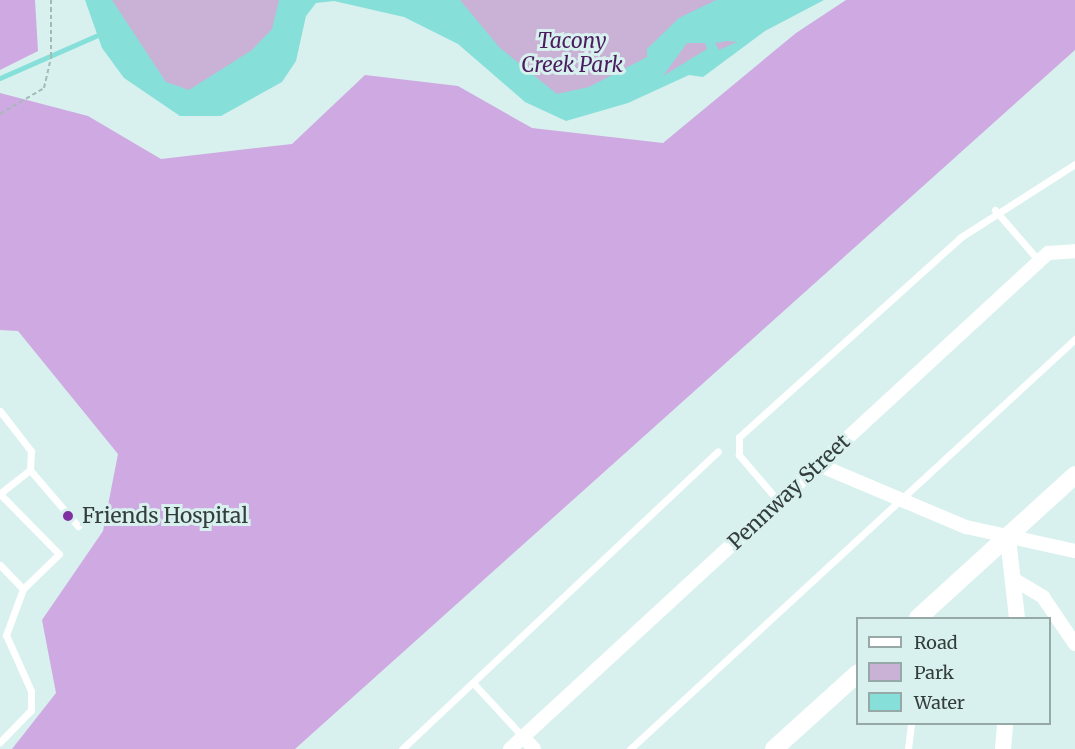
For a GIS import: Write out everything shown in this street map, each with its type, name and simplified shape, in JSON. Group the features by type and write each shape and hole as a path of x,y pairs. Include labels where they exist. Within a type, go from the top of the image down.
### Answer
{"main road":[{"path":"919,617 1075,475"},
{"path":"774,749 856,676"}],"street":[{"name":"Pennway Street","path":"510,749 1039,261 1055,251 1075,251"},
{"path":"819,465 966,527 1075,551"},
{"path":"1008,537 1015,580 1017,617"},
{"path":"1015,580 1043,597 1075,644"},
{"path":"1002,749 1005,725"},
{"path":"523,737 534,749"}],"lane":[{"path":"779,502 739,455 739,437 995,210 1075,164"},
{"path":"995,210 1039,261"},
{"path":"630,749 1075,339"},
{"path":"0,411 31,451 30,470 78,526"},
{"path":"402,749 475,685 718,451"},
{"path":"0,742 31,710 31,692 6,634 23,589 59,554 2,493 30,470"},
{"path":"0,565 23,589"},
{"path":"475,685 523,737"},
{"path":"908,749 911,725"}],"path":[{"path":"0,114 44,88 51,57 51,0"}],"green space":[{"path":"98,0 292,0 242,97 179,104"},
{"name":"Tacony Creek Park","path":"406,0 806,0 724,57 564,113"}],"shaded area":[{"path":"0,0 35,0 38,51 0,70"},
{"path":"846,0 1075,0 1075,50 295,749 12,749 56,693 42,620 103,531 118,454 18,331 0,330 0,93 88,116 161,159 292,144 365,75 458,86 532,128 663,143 796,33"}],"water":[{"path":"85,0 112,0 166,82 189,90 252,50 272,29 279,0 460,0 500,48 557,94 589,87 647,57 647,49 679,18 716,0 824,0 765,31 703,77 689,75 628,103 566,121 525,102 458,44 404,17 334,1 316,3 306,16 296,61 282,82 221,116 180,116 124,78 102,48","holes":["737,42 719,50 715,43","687,43 705,43 707,49 663,76"]}],"waterway":[{"path":"0,78 100,34"}],"place":[{"name":"Friends Hospital","path":"68,516"}]}
